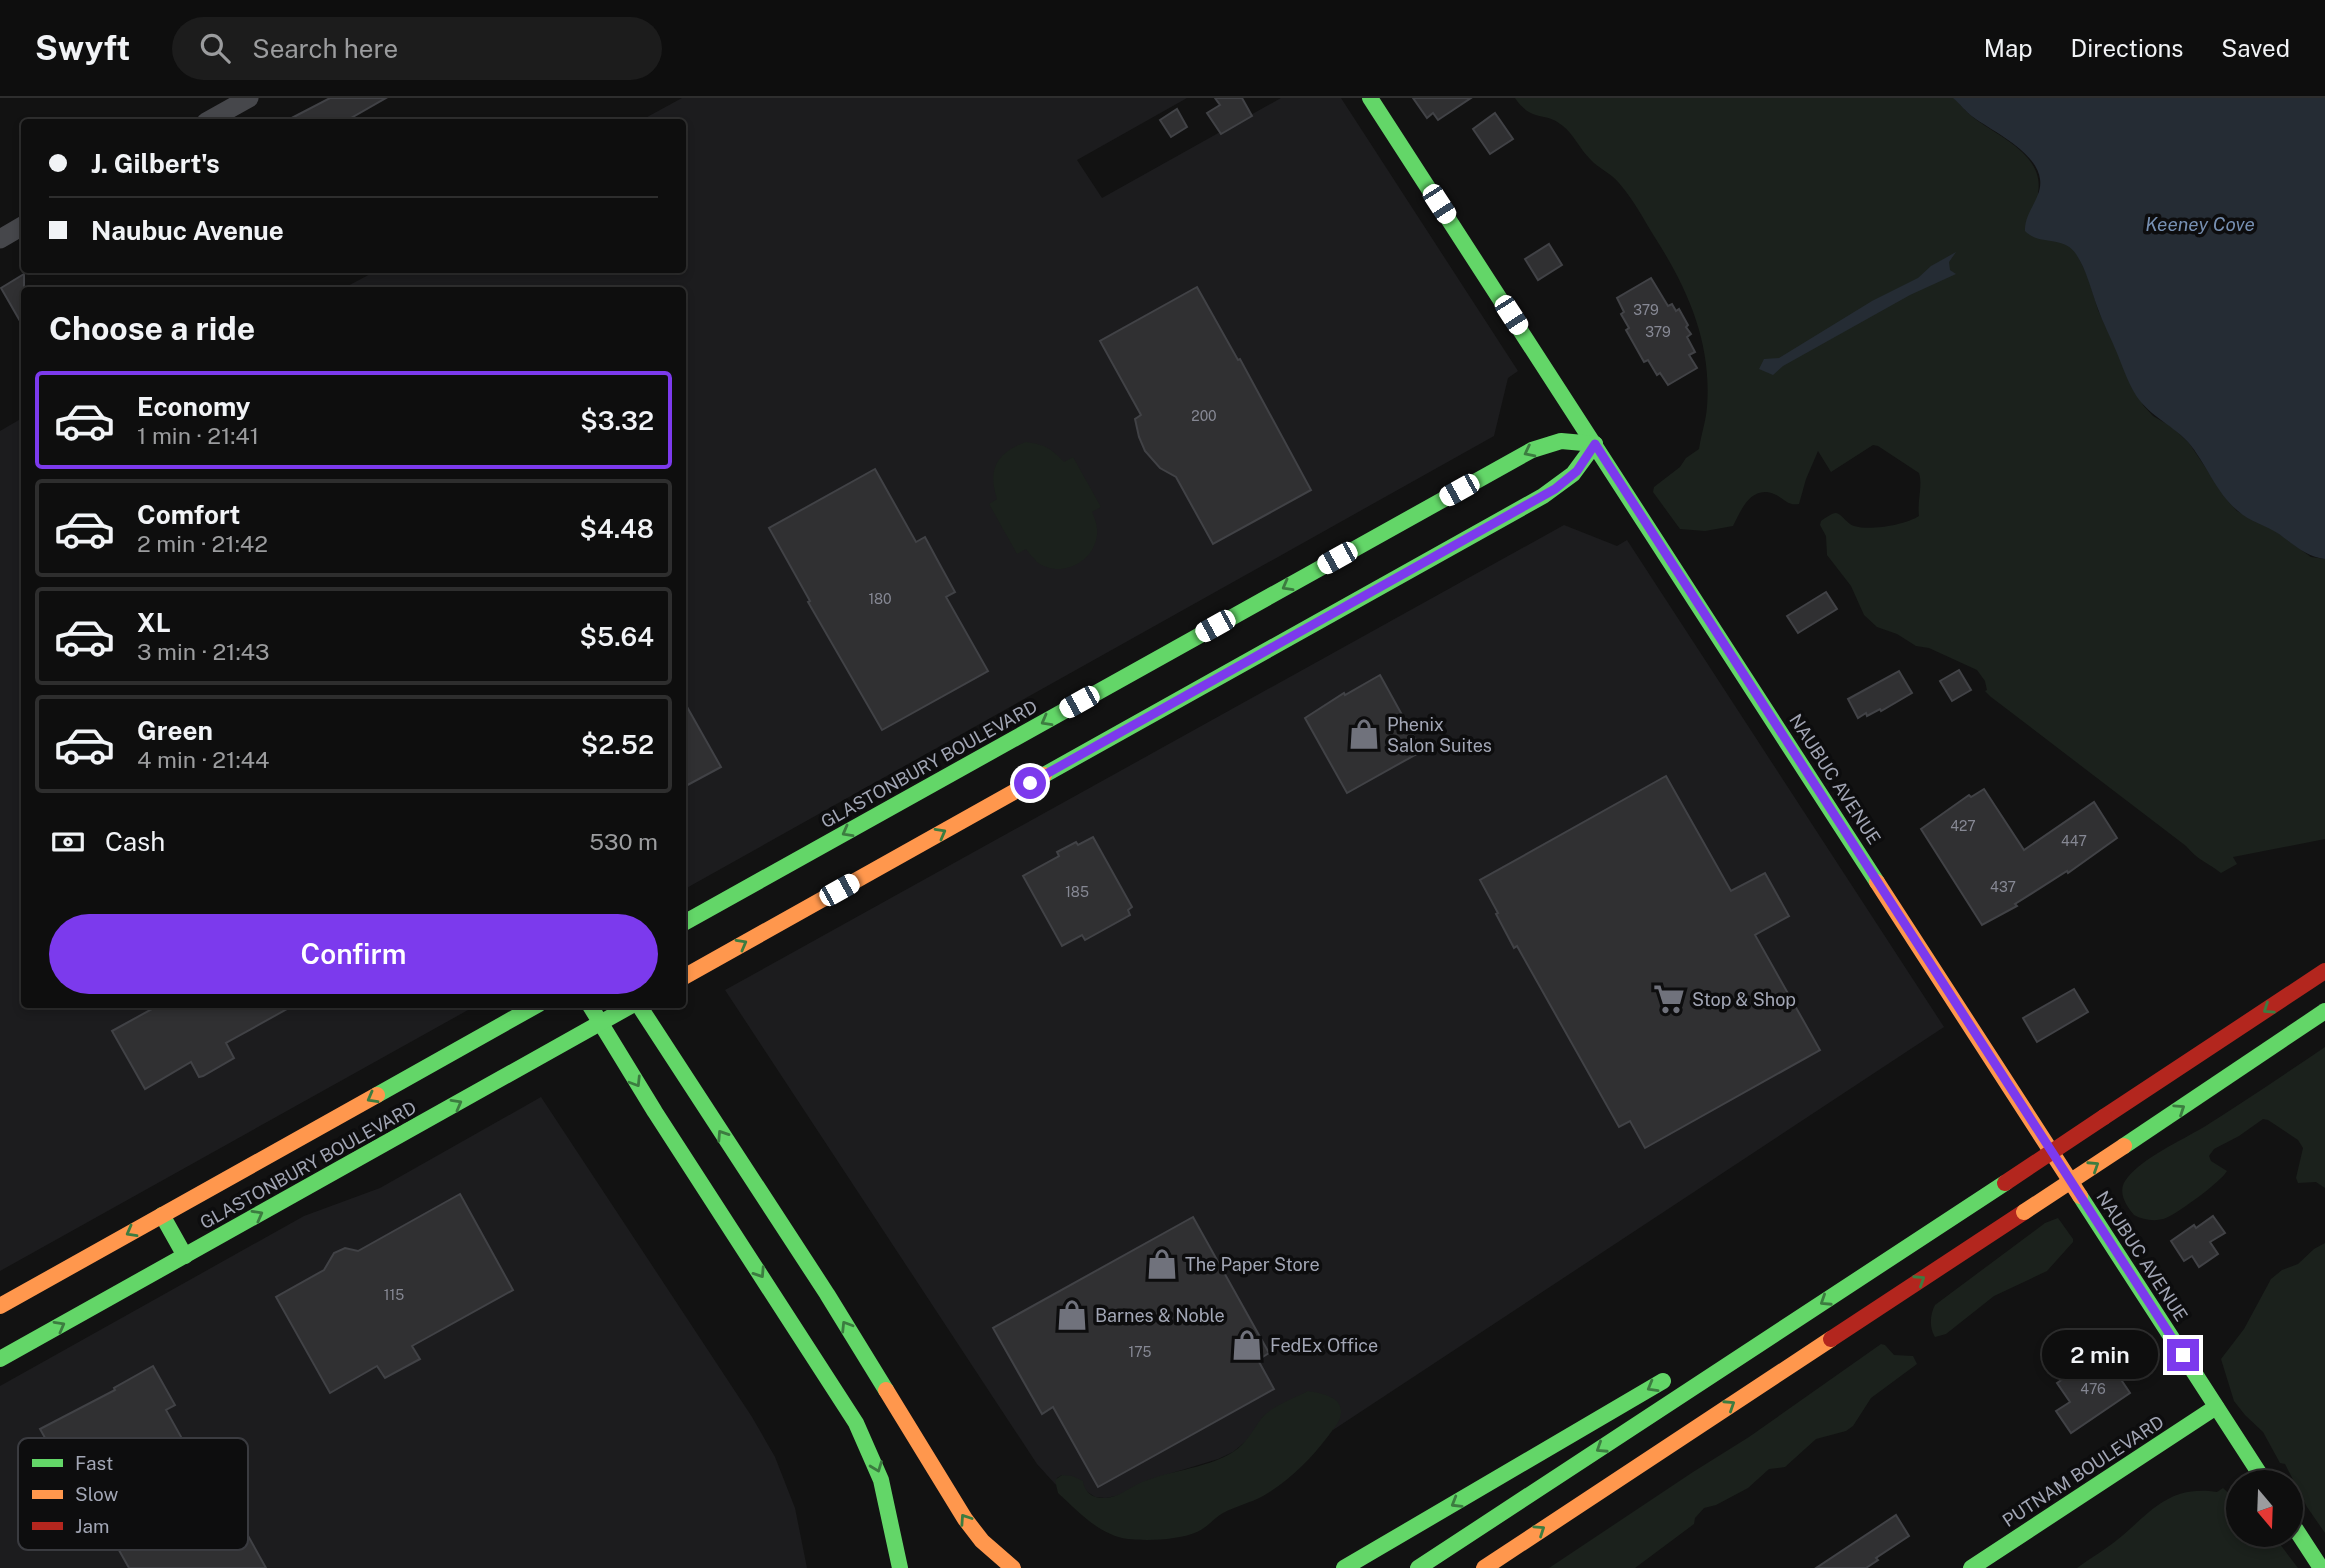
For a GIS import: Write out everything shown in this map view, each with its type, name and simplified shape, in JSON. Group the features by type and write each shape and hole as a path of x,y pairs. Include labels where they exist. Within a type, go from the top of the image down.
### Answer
{"main road":[{"name":"NAUBUC AVENUE","path":"1370,98 2257,1470"},
{"name":"GLASTONBURY BOULEVARD","path":"686,922 1159,664 1532,450 1561,441 1595,444"},
{"path":"686,976 1138,716 1555,489 1577,471 1595,444"},
{"path":"1418,1568 2325,971"},
{"name":"GLASTONBURY BOULEVARD","path":"0,1306 532,1008"},
{"path":"591,1008 661,1122 856,1423 881,1480 900,1568"},
{"name":"GLASTONBURY BOULEVARD","path":"0,1359 629,1008"},
{"path":"639,1008 827,1294 965,1519 988,1547 1013,1568"},
{"path":"1483,1568 2325,1011"},
{"path":"162,1215 185,1256"},
{"path":"1724,1348 1781,1329"},
{"path":"1344,1568 1676,1373"},
{"name":"PUTNAM BOULEVARD","path":"1971,1568 2216,1407"},
{"path":"2303,1540 2321,1568"}],"street":[{"path":"211,119 249,98"},
{"path":"0,239 21,227"}],"shaded area":[{"path":"682,98 1187,98 1077,160 1102,198 1281,98 1341,98 1518,371 1508,378 1494,436 686,888 686,287 346,287 372,273 686,273 686,119 644,119"},
{"path":"1515,98 1954,98 1974,118 2018,148 2034,168 2038,193 2076,252 2088,277 2098,310 2143,405 2153,416 2172,427 2189,443 2237,511 2271,528 2311,557 2325,559 2325,839 2233,857 2237,864 2221,873 1991,697 1985,691 1985,681 1977,670 1877,627 1864,615 1851,586 1827,555 1826,536 1820,525 1821,521 1836,513 1851,525 1869,528 1896,524 1919,516 1919,473 1878,446 1873,445 1831,472 1818,451 1799,504 1788,503 1774,494 1759,493 1748,501 1733,526 1705,531 1680,529 1653,492 1654,487 1699,449 1708,383 1706,361 1695,317 1666,256 1624,189 1590,159 1563,126 1557,121 1533,114"},
{"path":"21,419 21,1008 472,1008 0,1271 0,431"},
{"path":"1026,442 1047,448 1064,462 1073,457 1101,507 1092,512 1097,533 1093,549 1080,562 1063,569 1045,567 1026,549 1017,554 989,504 997,499 993,479 997,463 1008,451"},
{"path":"1564,525 1617,546 1627,540 1944,1027 1333,1430 1307,1392 1263,1417 1251,1437 1233,1452 1146,1481 1121,1495 1095,1497 1062,1475 1057,1478 1056,1485 1037,1464 725,990"},
{"path":"2325,1047 2325,1188 2316,1182 2298,1183 2296,1178 2303,1148 2298,1140 2263,1119 2214,1149 2209,1156 2211,1161 2227,1171 2199,1196 2162,1219 2150,1220 2134,1215 2122,1192 2124,1182 2135,1170"},
{"path":"541,1097 752,1417 775,1457 795,1508 807,1568 0,1568 0,1386 304,1216 380,1188"},
{"path":"2058,1218 2073,1242 2047,1271 1994,1296 1946,1334 1935,1337 1931,1321 1935,1305 2045,1223"},
{"path":"2325,1243 2325,1533 2303,1499 2303,1470 2288,1470 2285,1464 2280,1463 2263,1432 2234,1401 2221,1359 2244,1329 2271,1279 2282,1270 2298,1264"},
{"path":"1881,1344 1894,1355 1913,1356 1917,1364 1871,1398 1853,1426 1846,1431 1816,1439 1785,1467 1769,1469 1748,1488 1716,1505 1704,1508 1695,1518 1694,1524 1635,1568 1549,1568 1749,1437"},
{"path":"1308,1391 1329,1396 1340,1406 1339,1421 1322,1444 1282,1484 1223,1513 1197,1532 1163,1539 1136,1540 1118,1537 1090,1522 1058,1493 1055,1480 1062,1475 1083,1481 1090,1494 1106,1498 1148,1480 1222,1458 1242,1445 1270,1410"},
{"path":"2223,1488 2226,1491 2226,1547 2282,1547 2298,1568 2077,1568 2117,1540 2153,1509 2175,1496 2187,1492 2217,1492"}],"water":[{"name":"Keeney Cove","path":"1953,98 2325,98 2325,559 2306,553 2238,511 2223,496 2188,442 2139,400 2127,378 2076,254 2065,244 2037,238 2025,231 2027,217 2039,192 2040,179 2037,169 2022,151 1973,117"},
{"path":"1956,252 1949,262 1950,270 1956,274 1910,295 1783,366 1773,375 1759,369 1764,359 1779,358 1872,301 1918,278 1931,266"}],"building":[{"path":"330,98 386,98 349,119 290,119"},
{"path":"1215,98 1242,98 1252,116 1221,134 1207,113 1220,105"},
{"path":"1413,98 1471,98 1438,120 1433,113 1427,118"},
{"path":"1177,109 1187,127 1171,137 1160,120"},
{"path":"1495,113 1513,139 1490,154 1473,129"},
{"path":"1549,244 1562,265 1538,280 1525,259"},
{"path":"24,274 24,287 21,287 21,323 1,288"},
{"path":"1651,278 1668,306 1672,304 1676,311 1679,309 1688,325 1686,327 1691,334 1687,337 1695,352 1689,355 1697,368 1668,385 1660,373 1657,375 1648,360 1644,362 1626,330 1629,328 1621,314 1624,312 1617,298"},
{"path":"1197,287 1238,360 1240,359 1311,490 1213,544 1176,477 1160,468 1145,451 1135,419 1141,415 1100,341"},
{"path":"875,469 916,542 925,537 955,592 946,597 988,671 882,730 769,528"},
{"path":"1826,592 1837,609 1798,633 1787,616"},
{"path":"1959,670 1971,690 1952,701 1940,681"},
{"path":"1899,671 1912,693 1881,711 1880,709 1867,716 1866,713 1858,718 1848,699"},
{"name":"Phenix Salon Suites","path":"1380,675 1422,751 1347,793 1305,718 1344,693 1345,695"},
{"path":"686,705 721,767 686,786"},
{"name":"Stop & Shop","path":"1666,776 1731,891 1765,873 1789,916 1755,935 1820,1050 1645,1148 1630,1121 1619,1127 1517,946 1514,948 1480,880"},
{"path":"1984,789 2024,850 2094,802 2117,838 2068,873 2067,871 2015,904 2017,906 1982,925 1921,829 1969,795 1971,797"},
{"path":"1093,837 1132,907 1128,910 1130,915 1085,940 1082,935 1062,946 1023,876 1059,856 1057,852"},
{"path":"2074,989 2088,1012 2037,1042 2023,1018"},
{"path":"154,1008 289,1008 226,1043 234,1058 203,1076 199,1077 191,1062 145,1089 112,1031"},
{"path":"460,1194 513,1290 412,1346 420,1359 385,1378 377,1366 330,1393 276,1297 324,1270 334,1253 345,1248 358,1251"},
{"path":"2213,1216 2225,1233 2210,1242 2218,1254 2199,1267 2192,1256 2184,1261 2171,1241"},
{"path":"1193,1217 1269,1353 1258,1360 1274,1389 1098,1487 1053,1407 1042,1414 993,1328"},
{"path":"2120,1341 2135,1363 2118,1375 2130,1393 2071,1433 2056,1411 2070,1402 2057,1383"},
{"path":"153,1366 175,1405 166,1410 182,1438 45,1438 40,1429 115,1390 114,1388"},
{"path":"1896,1515 1909,1536 1866,1568 1816,1568"},
{"path":"248,1536 266,1568 129,1568 119,1550 248,1550"}],"traffic: fast":[{"path":"1370,98 1877,882"},
{"path":"686,922 1532,450 1561,441 1595,444"},
{"path":"1044,775 1543,496 1573,474 1595,444"},
{"path":"377,1095 532,1008"},
{"path":"591,1008 655,1112 856,1423 881,1480 900,1568"},
{"path":"0,1359 627,1008"},
{"path":"641,1008 827,1294 886,1390"},
{"path":"2124,1146 2325,1011"},
{"path":"1418,1568 2005,1183"},
{"path":"2080,1196 2257,1470"},
{"path":"162,1215 185,1256"},
{"path":"1344,1568 1663,1381"},
{"path":"1971,1568 2216,1407"},
{"path":"2303,1540 2321,1568"}],"traffic: slow":[{"path":"686,976 1044,775"},
{"path":"1877,882 2080,1196"},
{"path":"0,1306 377,1095"},
{"path":"2024,1212 2124,1146"},
{"path":"1484,1568 1831,1339"},
{"path":"886,1390 965,1519 982,1541 1013,1568"}],"traffic: jam":[{"path":"2104,1117 2325,971"},
{"path":"2005,1183 2104,1117"},
{"path":"1831,1339 2024,1212"}],"place":[{"name":"Phenix Salon Suites","path":"1364,734"},
{"name":"Stop & Shop","path":"1669,999"},
{"name":"The Paper Store","path":"1162,1264"},
{"name":"Barnes & Noble","path":"1072,1315"},
{"name":"FedEx Office","path":"1247,1345"}],"route":[{"path":"1030,783 1555,489 1577,471 1595,444 2183,1355"}]}
